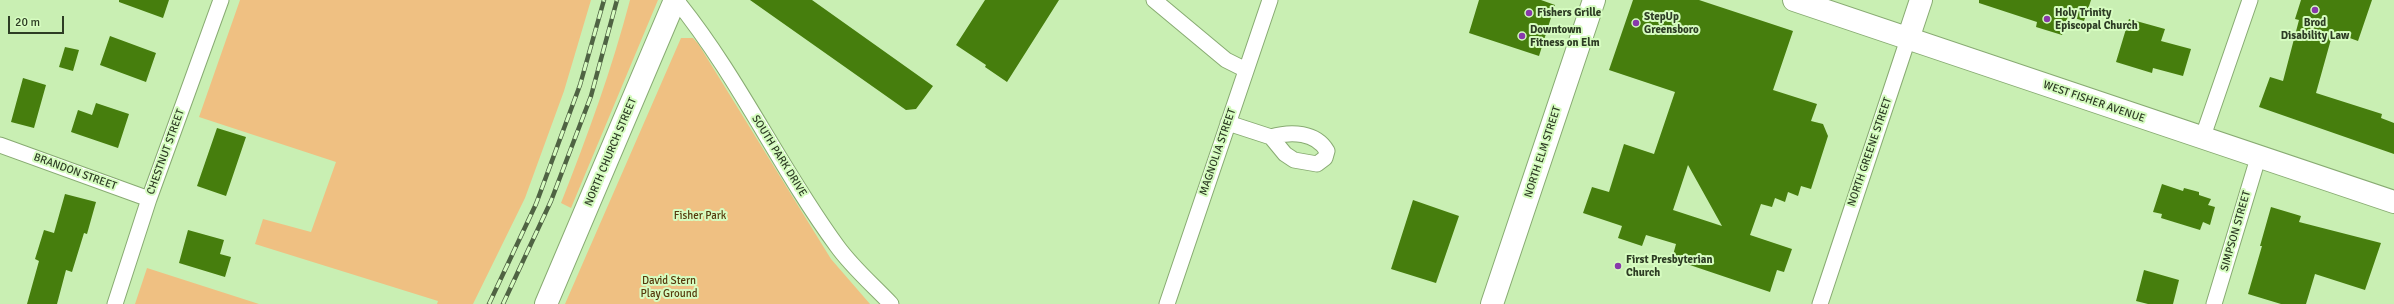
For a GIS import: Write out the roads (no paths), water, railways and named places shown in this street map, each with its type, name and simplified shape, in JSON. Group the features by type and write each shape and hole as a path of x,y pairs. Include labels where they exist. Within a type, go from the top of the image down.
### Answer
{"main road":[{"name":"NORTH CHURCH STREET","path":"546,304 676,0"},
{"name":"NORTH ELM STREET","path":"1492,304 1594,0"},
{"name":"WEST FISHER AVENUE","path":"1794,0 2258,158 2394,202"},
{"name":"NORTH GREENE STREET","path":"1908,39 1921,0"}],"street":[{"name":"CHESTNUT STREET","path":"114,304 149,199 221,0"},
{"name":"SOUTH PARK DRIVE","path":"676,0 703,33 791,176 838,247 891,304"},
{"path":"1154,0 1226,60 1246,70"},
{"name":"MAGNOLIA STREET","path":"1167,304 1270,0"},
{"path":"2202,139 2250,0"},
{"name":"NORTH GREENE STREET","path":"1820,304 1908,39"},
{"path":"1228,124 1272,137"},
{"name":"BRANDON STREET","path":"0,145 149,199"},
{"name":"SIMPSON STREET","path":"2214,304 2258,158"}],"railway":[{"path":"489,304 536,204 580,85 604,0"},
{"path":"503,304 551,201 591,96 617,0"}],"place":[{"name":"Brod Disability Law","path":"2315,10"},
{"name":"Fishers Grille","path":"1529,13"},
{"name":"Holy Trinity Episcopal Church","path":"2047,19"},
{"name":"StepUp Greensboro","path":"1636,23"},
{"name":"Downtown Fitness on Elm","path":"1522,36"},
{"name":"First Presbyterian Church","path":"1618,266"}],"park label":[{"name":"Fisher Park","path":"700,216"},
{"name":"David Stern Play Ground","path":"669,287"}]}
